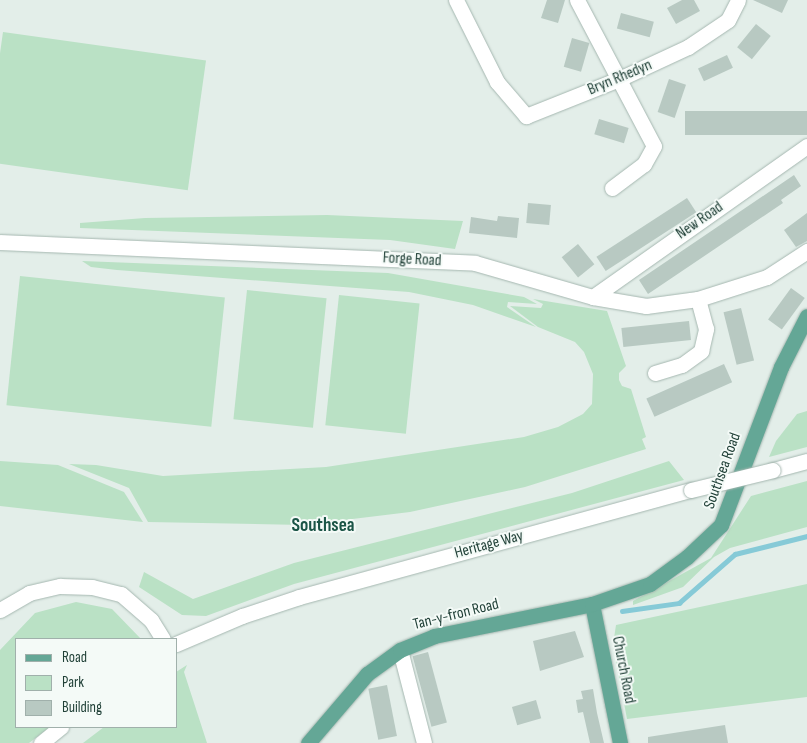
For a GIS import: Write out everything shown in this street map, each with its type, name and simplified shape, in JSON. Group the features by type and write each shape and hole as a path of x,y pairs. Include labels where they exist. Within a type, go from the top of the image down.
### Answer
{"main road":[{"name":"Southsea Road","path":"592,604 650,584 722,526 781,367 807,316"},
{"name":"Tan-y-fron Road","path":"308,743 367,674 400,650 434,636 592,604"},
{"name":"Church Road","path":"592,604 620,743"}],"street":[{"name":"Bryn Rhedyn","path":"456,0 497,82 526,116 619,79 709,35 728,20 738,0"},
{"path":"577,0 654,146 644,164 612,188"},
{"name":"New Road","path":"593,297 807,146"},
{"name":"Forge Road","path":"0,242 475,263 593,297 646,306 698,298 767,277 807,251"},
{"path":"656,373 682,365 701,351 706,329 698,298"},
{"name":"Heritage Way","path":"178,643 242,616 318,592 691,490 807,461"},
{"path":"0,610 29,593 60,586 92,587 121,594 151,620 162,638"},
{"path":"400,650 424,743"},
{"path":"41,743 60,728"}],"green space":[{"path":"3,32 206,61 188,190 0,164 0,53"},
{"path":"327,215 463,221 455,249 390,240 80,228 80,223 145,218"},
{"path":"82,261 388,273 524,297 537,304 508,302 507,307 536,327 473,305 409,292 117,270 91,267"},
{"path":"20,276 225,298 211,427 6,405"},
{"path":"247,290 327,298 313,428 233,419"},
{"path":"339,295 420,303 406,434 325,425"},
{"path":"533,299 607,311 626,366 619,373 619,380 622,386 631,389 646,437 642,439 646,449 525,487 410,512 303,525 148,522 129,488 69,464 96,465 163,476 326,467 524,437 558,427 583,414 592,404 593,374 584,352 575,342 538,327 510,306 541,308 543,304"},
{"path":"807,411 807,447 769,457 776,441 797,414"},
{"path":"0,461 58,465 124,492 143,522 0,506"},
{"path":"669,461 684,480 294,584 206,616 182,615 139,587 144,572 193,599 294,563 572,493"},
{"path":"807,481 807,527 730,548 714,557 683,587 633,605 633,601 711,558 751,496"},
{"path":"807,584 807,697 627,719 613,645 616,625"},
{"path":"76,602 112,609 140,638 15,638 15,728 49,728 29,743 0,743 0,650 35,613"},
{"path":"187,665 184,672 207,743 83,743 103,728 178,728 178,671"}],"building":[{"path":"547,0 565,0 558,23 541,18"},
{"path":"682,0 694,0 700,11 676,24 667,8"},
{"path":"753,0 788,0 782,13"},
{"path":"621,13 654,22 650,37 617,28"},
{"path":"756,24 771,36 752,59 737,47"},
{"path":"572,38 589,43 581,72 564,67"},
{"path":"727,55 733,68 704,81 698,69"},
{"path":"669,79 686,85 675,118 658,112"},
{"path":"685,111 807,111 807,135 685,135"},
{"path":"599,119 629,128 624,143 594,134"},
{"path":"794,175 801,186 781,200 783,203 648,294 639,280"},
{"path":"687,198 696,212 606,271 596,257"},
{"path":"528,203 551,205 549,225 526,223"},
{"path":"807,213 807,241 796,247 784,230"},
{"path":"498,216 519,218 517,238 469,233 471,217 497,221"},
{"path":"578,244 594,264 578,277 562,257"},
{"path":"791,288 805,298 782,330 768,320"},
{"path":"741,308 754,360 737,365 724,312"},
{"path":"689,321 691,340 623,347 621,328"},
{"path":"724,364 732,382 654,417 646,399"},
{"path":"575,631 584,657 540,671 533,641"},
{"path":"428,652 447,723 431,727 413,656"},
{"path":"387,685 397,736 378,740 368,689"},
{"path":"593,689 604,743 590,743 583,712 578,713 576,700 583,699 581,691"},
{"path":"536,700 541,718 517,725 512,707"},
{"path":"725,725 728,743 648,743 648,737"}],"waterway":[{"path":"622,611 679,603 735,554 807,536"}],"district":[{"name":"Southsea","path":"323,526"}]}
